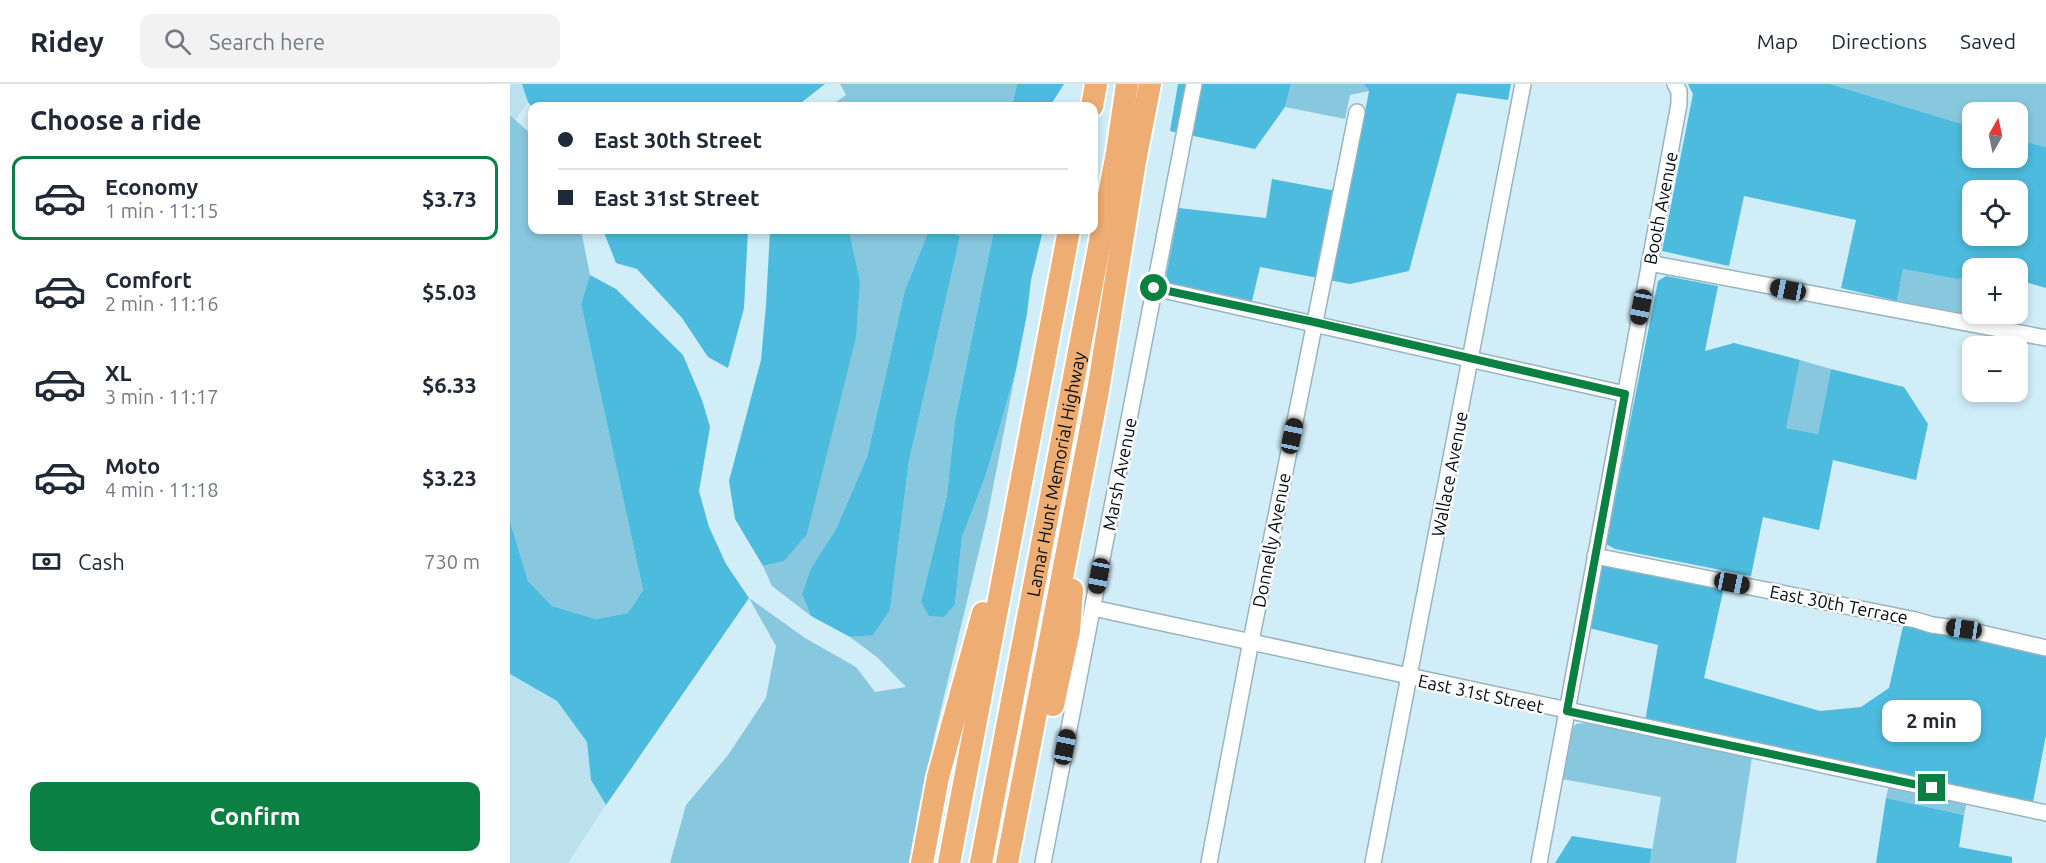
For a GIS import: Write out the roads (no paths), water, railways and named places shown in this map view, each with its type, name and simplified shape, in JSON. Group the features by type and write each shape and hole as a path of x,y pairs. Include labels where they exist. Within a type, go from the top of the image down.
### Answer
{"highway":[{"path":"1093,102 1096,84"},
{"name":"Lamar Hunt Memorial Highway","path":"981,863 1115,164 1127,84"},
{"path":"1007,863 1098,391 1135,161 1150,84"},
{"name":"Lamar Hunt Memorial Highway","path":"949,863 1068,234"},
{"path":"1023,863 1069,632 1074,566 1071,534"},
{"path":"922,863 938,777 987,596 1008,551"}],"street":[{"name":"Marsh Avenue","path":"1043,863 1194,84"},
{"name":"Wallace Avenue","path":"1373,863 1523,84"},
{"name":"Booth Avenue","path":"1539,863 1679,104 1679,91 1675,84"},
{"name":"Donnelly Avenue","path":"1209,863 1357,112"},
{"path":"1650,263 2046,338"},
{"path":"1154,288 1314,322 1625,394"},
{"name":"East 30th Terrace","path":"1595,556 1932,625 1964,629 2046,648"},
{"name":"East 31st Street","path":"1092,608 2046,813"}]}
